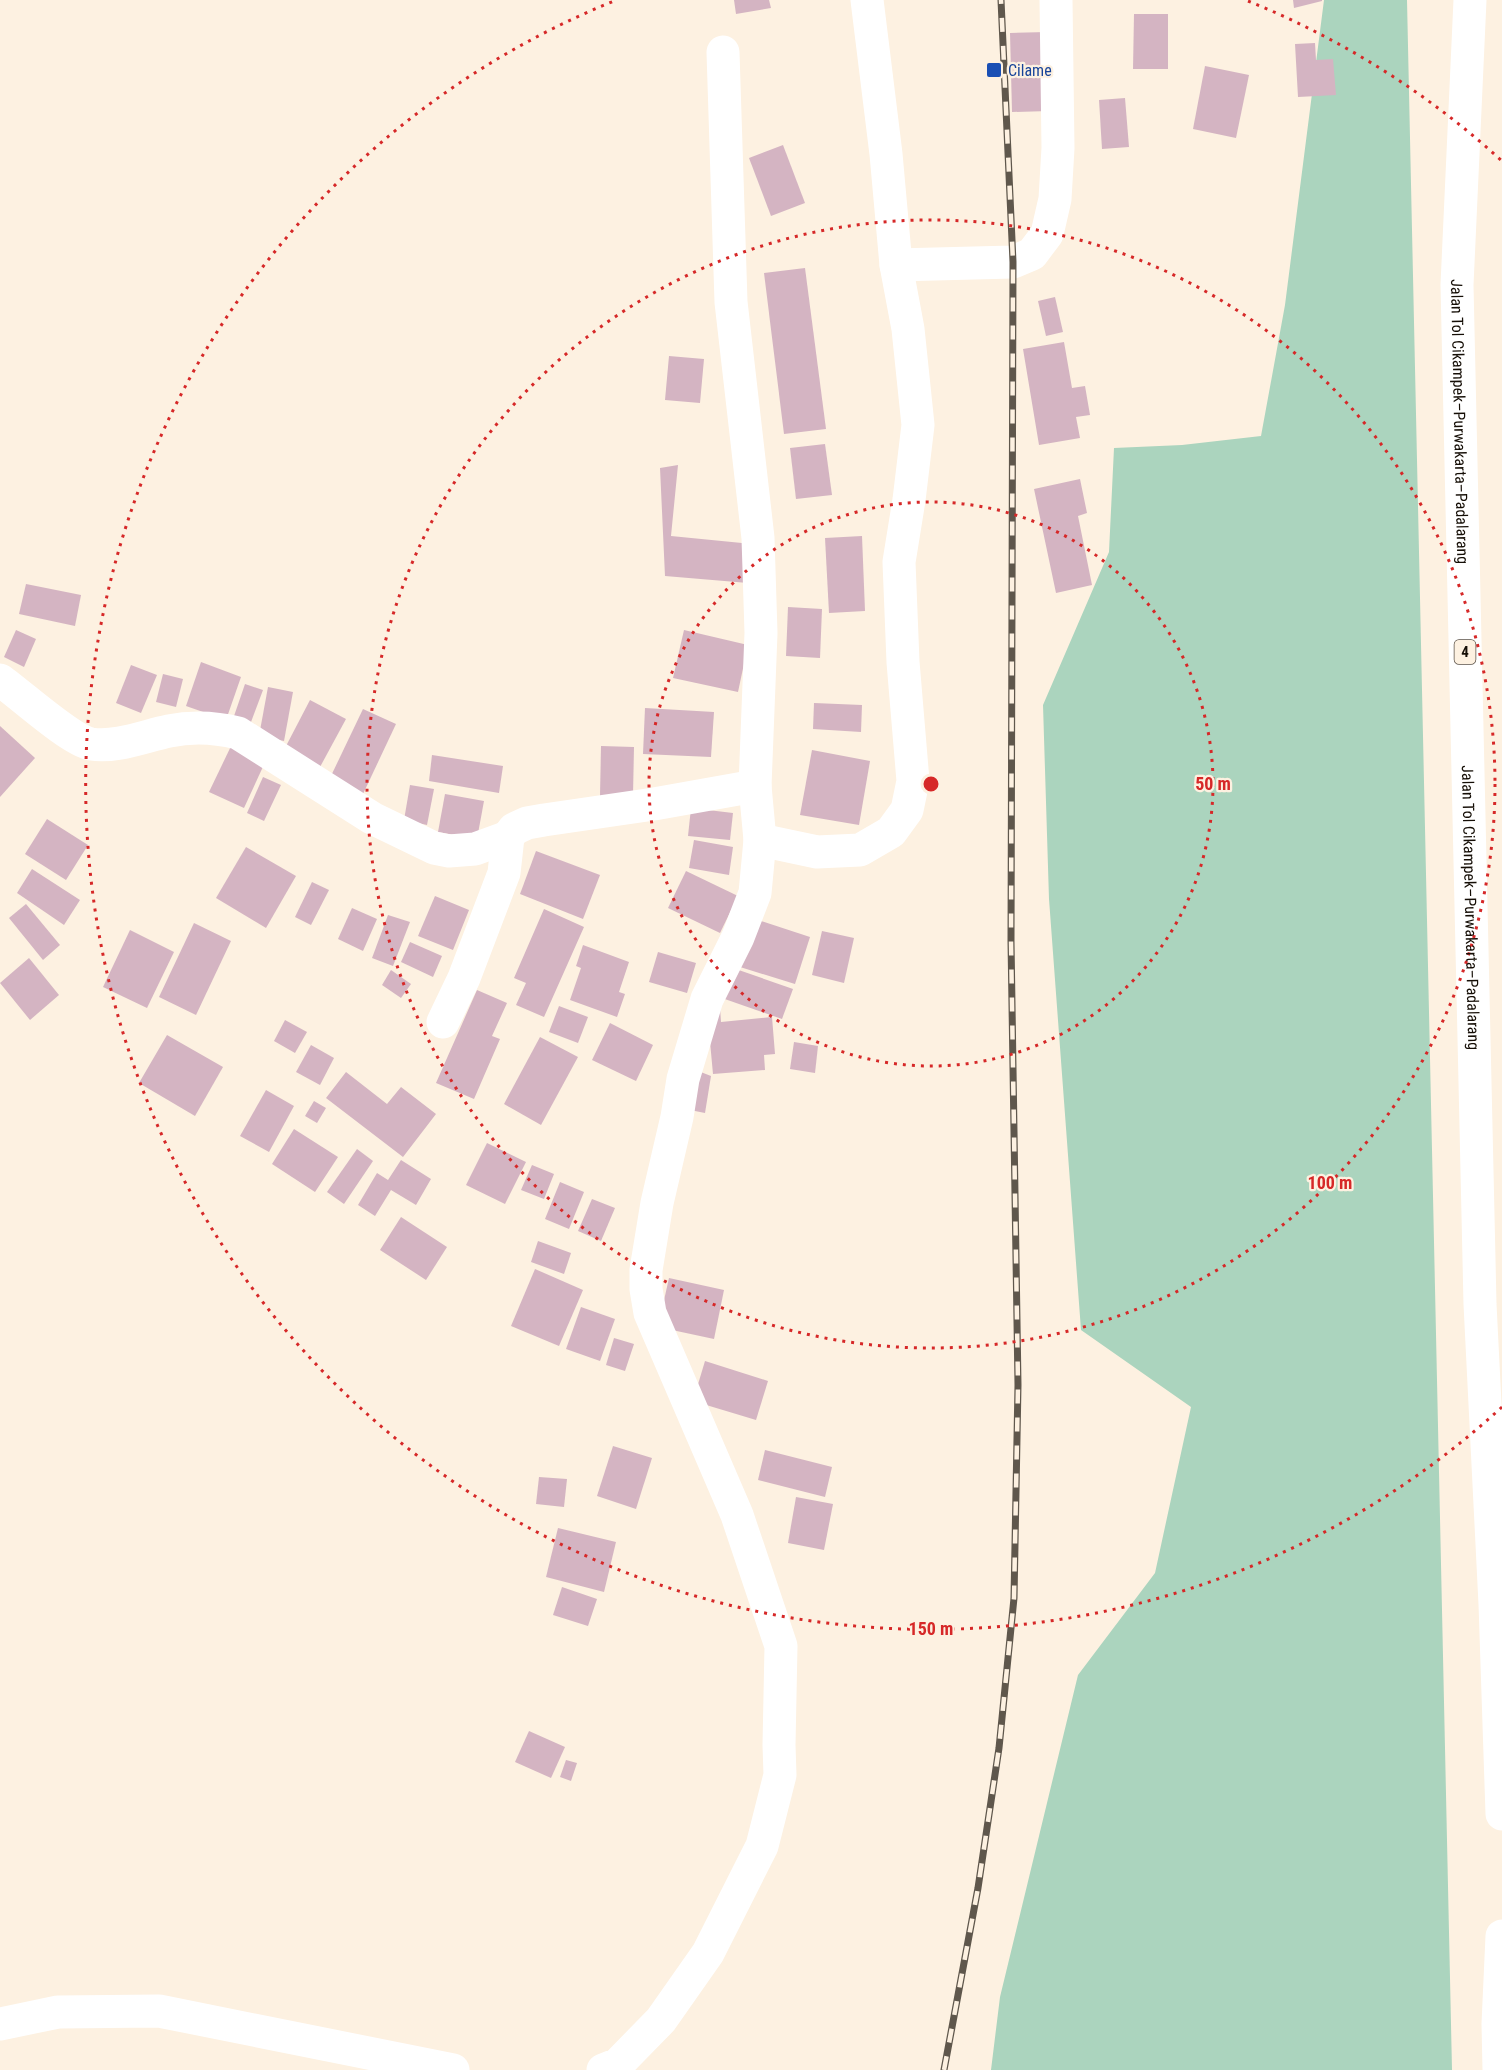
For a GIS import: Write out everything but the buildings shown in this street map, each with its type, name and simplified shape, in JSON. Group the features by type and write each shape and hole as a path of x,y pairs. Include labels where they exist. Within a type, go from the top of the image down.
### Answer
{"main road":[{"path":"760,840 817,852 860,850 891,832 907,810 913,781 903,662 899,562 918,424 908,329 896,265 886,154 867,0"},
{"path":"896,265 1013,262 1032,254 1047,234 1055,199 1058,148 1056,0"},
{"name":"Jalan Tol Cikampek–Purwakarta–Padalarang","path":"1470,0 1457,296 1479,1292 1495,1605 1502,1814"},
{"path":"603,2070 618,2064 661,2020 708,1953 762,1846 780,1775 781,1646 737,1515 650,1313 646,1289 646,1270 657,1203 677,1117 683,1079 707,999 738,937 755,893 760,840 754,786 761,633 758,538 730,302 723,52"},
{"path":"0,680 59,725 90,744 111,744 171,730 195,727 238,733 372,818 434,848 449,851 475,849 508,837"},
{"path":"443,1022 464,978 500,884 504,873 508,837 514,829 527,823 754,786"},
{"path":"1499,2070 1498,2024 1502,1936"},
{"path":"0,2024 58,2012 159,2011 453,2070"}],"green space":[{"path":"1324,0 1407,0 1452,2070 991,2070 1000,1997 1078,1675 1155,1573 1191,1407 1081,1330 1049,899 1043,705 1109,552 1114,448 1182,445 1261,436 1285,305"}],"railway":[{"path":"944,2070 978,1888 999,1748 1014,1598 1018,1385 1011,941 1013,262 1001,0"}],"place":[{"name":"Cilame","path":"994,70"}]}
